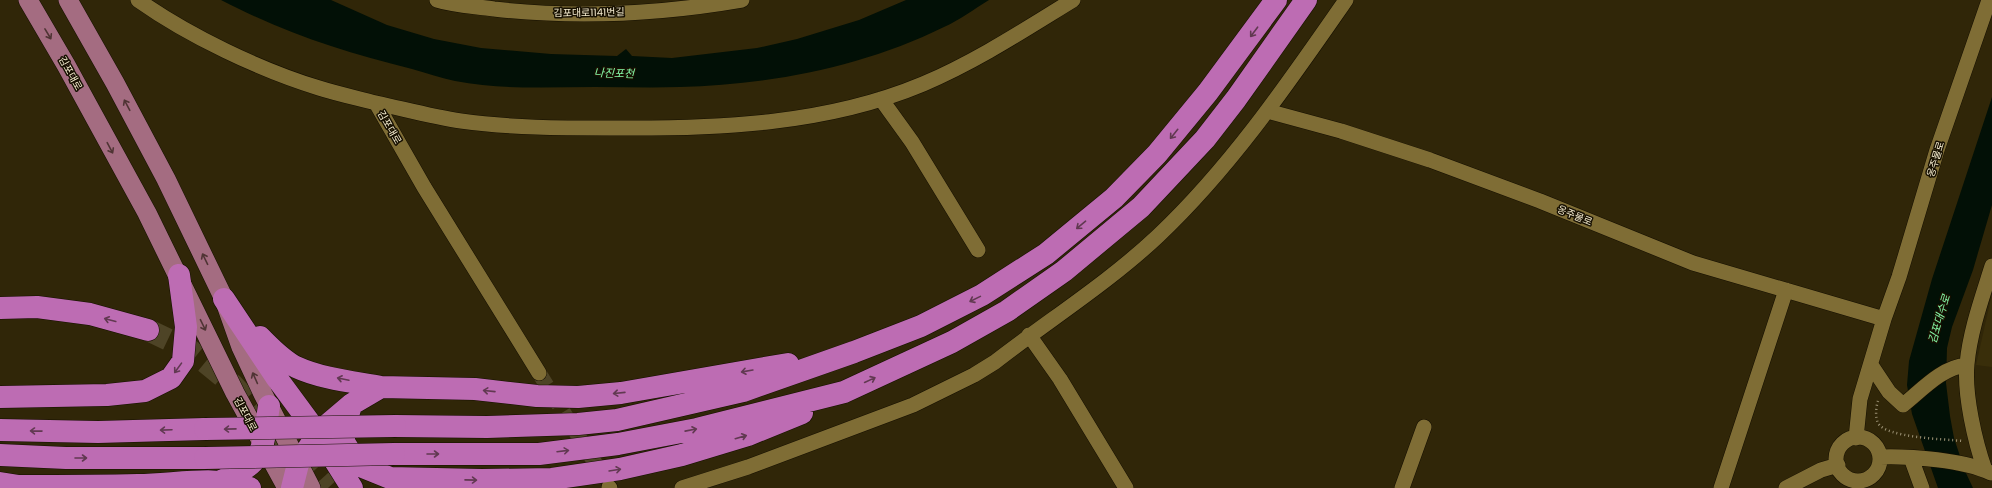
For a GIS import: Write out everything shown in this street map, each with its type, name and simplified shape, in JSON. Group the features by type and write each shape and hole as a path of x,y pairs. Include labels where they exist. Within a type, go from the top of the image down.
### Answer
{"highway":[{"path":"0,430 98,432 396,426 502,427 578,424 617,420 743,391 854,352 921,326 982,296 1046,254 1108,203 1157,154 1208,92 1276,0"},
{"path":"352,404 344,428 344,442 363,467 384,483 552,479 620,469 682,455 748,435 789,420 844,392 952,342 1007,311 1064,271 1104,239 1141,207 1205,139 1257,71 1306,0"},
{"path":"0,397 92,396 145,391 171,378 183,361 186,327 179,275"},
{"path":"224,299 274,352 296,366 328,376 381,387 475,389 537,396 621,394 854,352"},
{"path":"224,299 276,377 318,434 352,488"},
{"path":"0,308 37,307 90,314 148,330"},
{"path":"292,488 298,464 318,434 352,404 381,387"},
{"path":"0,455 66,458 205,458 394,454 539,454 618,444 697,429 844,392"},
{"path":"220,482 244,468 256,458 262,443 269,406"},
{"path":"0,484 19,486 138,486 220,482 250,488"}],"main road":[{"name":"김포대로","path":"28,0 66,64 179,275 235,393 287,488"},
{"path":"68,0 115,83 166,179 224,299 241,347 311,488"}],"street":[{"name":"김포대로1141번길","path":"437,0 462,6 516,11 611,13 646,5 742,0"},
{"path":"376,103 459,121 490,125 555,128 675,128 793,119 828,113 880,99 922,84 996,49 1073,0"},
{"path":"682,488 748,467 913,405 974,375 1105,280 1157,237 1209,184 1267,110 1346,0"},
{"name":"옹주물로","path":"1856,438 1860,400 1884,319 1899,278 1940,142 1989,0"},
{"name":"김포대로","path":"145,3 212,43 277,74 320,88 376,103 424,187 539,373"},
{"path":"880,99 912,142 978,250"},
{"name":"옹주물로","path":"1267,110 1355,135 1430,160 1540,200 1693,263 1884,319"},
{"path":"1988,472 1976,444 1967,384 1961,366 1992,266"},
{"path":"1721,488 1786,290"},
{"path":"1029,335 1060,379 1126,488"},
{"path":"1871,365 1889,392 1903,405 1942,374 1961,366"},
{"path":"1402,488 1424,427"},
{"path":"1863,438 1875,445 1880,457 1877,470 1873,476 1861,481 1848,478 1842,474 1838,466 1837,455 1839,448 1850,439 1863,438"},
{"path":"1880,457 1915,458 1988,472"},
{"path":"1915,458 1922,488"},
{"path":"1786,488 1821,470 1838,466"}],"path":[{"path":"1882,383 1876,407 1878,422 1886,430 1906,435 1964,442"}],"shaded area":[{"path":"1992,294 1992,367 1976,365"}],"water":[{"name":"나진포천","path":"221,0 331,0 387,25 434,39 481,48 551,54 617,56 626,49 632,56 672,58 757,48 797,39 859,20 906,0 989,0 944,27 881,53 848,63 781,78 680,87 507,87 455,81 362,56 291,32"},
{"name":"김포대수로","path":"1992,97 1992,205 1973,270 1952,327 1947,348 1946,383 1954,438 1965,471 1973,488 1938,488 1912,414 1907,385 1909,361 1932,279"}],"tunnel":[{"path":"148,330 190,350 232,384 328,488"},
{"path":"539,373 605,479"}]}
